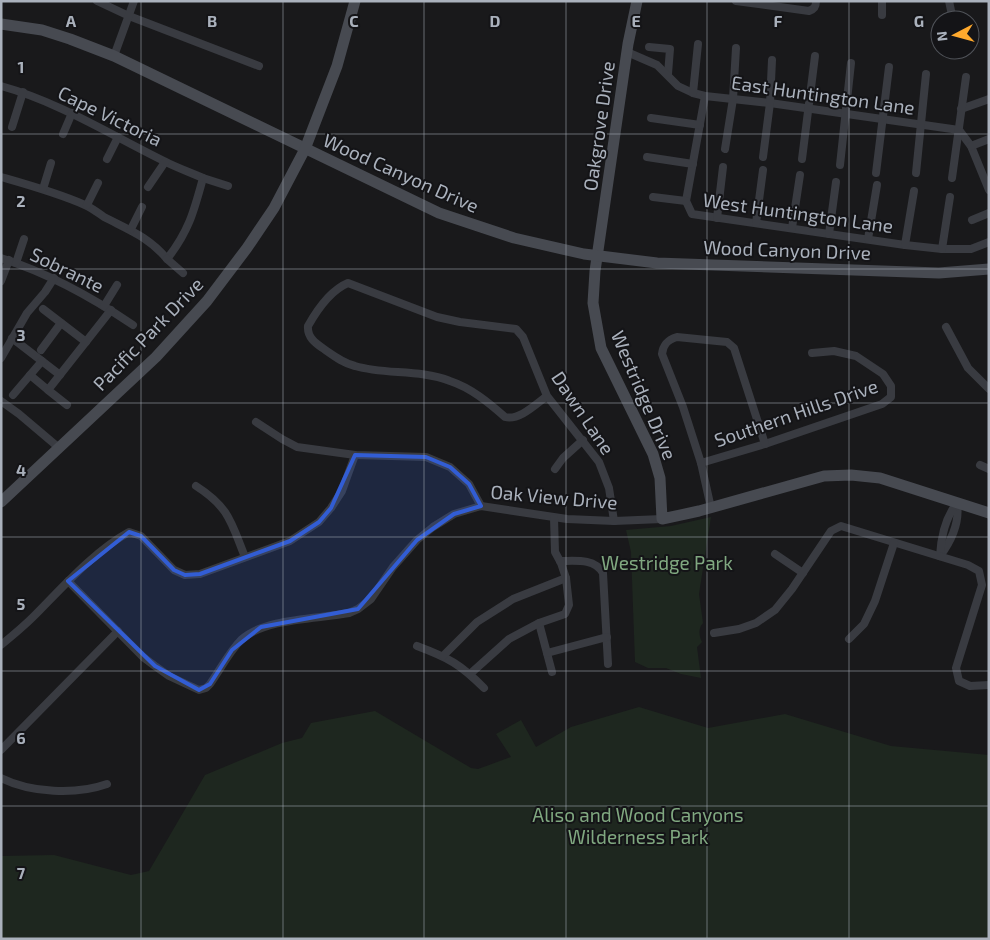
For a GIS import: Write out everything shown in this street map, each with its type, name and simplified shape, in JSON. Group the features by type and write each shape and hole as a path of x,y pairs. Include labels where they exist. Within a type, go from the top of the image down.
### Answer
{"main road":[{"name":"Pacific Park Drive","path":"1,502 156,356 207,301 247,248 268,216 305,149 337,66 355,1"},
{"name":"Oakgrove Drive","path":"598,256 636,1"},
{"name":"Wood Canyon Drive","path":"1,24 42,30 114,56 447,216 514,238 598,256 656,263 939,273 970,272 989,268"},
{"name":"Westridge Drive","path":"598,256 593,287 593,302 601,348 653,454 660,478 662,518"},
{"name":"Oak View Drive","path":"662,518 711,508 824,476 851,475 880,478 989,513"}],"street":[{"path":"97,1 129,16 259,66"},
{"path":"114,56 134,1"},
{"path":"736,1 808,11 813,10 816,4"},
{"path":"882,1 882,15"},
{"path":"693,93 698,44"},
{"path":"649,47 670,49 668,74"},
{"path":"725,149 733,99 736,48"},
{"name":"East Huntington Lane","path":"627,52 657,65 678,86 705,96 809,108 959,130"},
{"path":"802,159 815,56"},
{"path":"763,157 770,103 772,60"},
{"path":"840,165 851,62"},
{"path":"876,173 889,67"},
{"path":"916,173 926,74"},
{"path":"952,178 966,77"},
{"name":"Cape Victoria","path":"1,86 23,92 72,113 165,162 228,186"},
{"path":"12,127 23,92"},
{"name":"West Huntington Lane","path":"705,96 686,201 692,214 942,249 971,249 989,242"},
{"path":"961,109 989,100"},
{"path":"63,134 72,113"},
{"path":"650,118 700,125"},
{"path":"959,130 971,146 987,179 989,190"},
{"path":"106,159 118,137"},
{"path":"971,146 989,139"},
{"path":"647,157 693,164"},
{"path":"43,189 52,162"},
{"path":"148,187 165,162"},
{"path":"717,218 723,167"},
{"path":"756,223 763,170"},
{"path":"792,228 800,175"},
{"path":"1,177 43,189 87,206 131,229 157,246 182,273"},
{"path":"167,259 180,242 192,217 203,178"},
{"path":"829,234 836,182"},
{"path":"87,206 98,183"},
{"path":"868,239 876,185"},
{"path":"905,245 914,191"},
{"path":"653,197 686,201"},
{"path":"942,249 950,197"},
{"path":"131,229 142,207"},
{"path":"972,220 989,213"},
{"name":"Sobrante","path":"13,261 24,239"},
{"name":"Sobrante","path":"1,258 54,278 108,308 133,325"},
{"path":"1,281 13,261"},
{"path":"1,358 27,312 46,292 54,278"},
{"name":"Dawn Lane","path":"547,396 517,417 510,419 504,417 473,392 449,380 355,366 339,359 311,339 308,326 313,317 342,285 348,283 437,316 452,320 516,329 523,337 547,396 599,462 609,488 614,521"},
{"name":"Sobrante","path":"108,308 117,285"},
{"path":"48,390 86,342 108,308"},
{"path":"43,309 86,342"},
{"path":"41,350 61,323"},
{"path":"946,326 968,368 989,389"},
{"path":"711,508 701,463 683,407 662,354 663,347 670,339 677,337 726,342 734,348 766,444"},
{"path":"12,338 60,375"},
{"name":"Southern Hills Drive","path":"701,463 766,444 882,404 891,397 890,386 883,374 856,356 834,351 812,353"},
{"path":"13,396 42,361"},
{"path":"30,375 67,405"},
{"path":"1,401 58,447"},
{"path":"256,422 297,447 355,455 426,457 450,467 469,484 481,506"},
{"path":"555,469 563,458 583,440"},
{"path":"1,645 31,619 68,581 116,539 129,532 141,536 174,570 185,575 200,574 270,550 290,541 319,522 331,508 342,491 355,455"},
{"path":"980,465 989,469"},
{"path":"196,486 211,495 228,515 245,557"},
{"path":"940,556 940,541 949,513 957,503"},
{"path":"940,556 949,544 959,516 957,503"},
{"name":"Oak View Drive","path":"68,581 143,657 169,676 198,690 206,688 210,684 232,650 247,636 261,627 339,615 358,610 371,599 393,567 417,540 454,514 481,506 554,518 614,521 662,518"},
{"path":"470,674 509,638 539,623 565,614 569,604 566,578 555,552 554,518"},
{"path":"714,633 739,629 756,623 775,610 831,531 841,526 968,565 979,571 982,585 956,668 959,681 970,686 989,685"},
{"path":"943,533 952,535"},
{"path":"849,639 864,624 875,601 894,543"},
{"path":"776,554 803,573"},
{"path":"560,560 592,562 603,572 608,664"},
{"path":"444,656 477,622 513,599 566,578"},
{"path":"539,623 552,672"},
{"path":"1,750 118,631"},
{"path":"547,653 607,637"},
{"path":"417,646 444,656 470,674 484,688"},
{"path":"1,778 34,790 96,788 107,784"}],"highlighted area":[{"path":"355,455 426,457 450,467 469,484 481,506 454,514 417,540 358,609 261,627 232,650 210,684 199,690 155,666 68,581 129,532 141,536 174,570 185,575 200,574 290,541 319,522 331,508"}],"green space":[{"name":"Westridge Park","path":"711,517 699,594 703,623 700,627 702,642 697,647 701,678 681,674 666,668 648,668 635,662 631,552 626,530 671,526"},
{"name":"Aliso and Wood Canyons Wilderness Park","path":"639,707 708,728 785,714 891,746 989,755 989,939 1,939 1,856 54,855 131,875 149,871 205,775 282,743 302,738 311,723 375,711 471,768 478,769 511,757 496,734 521,720 536,747 571,727"}]}
